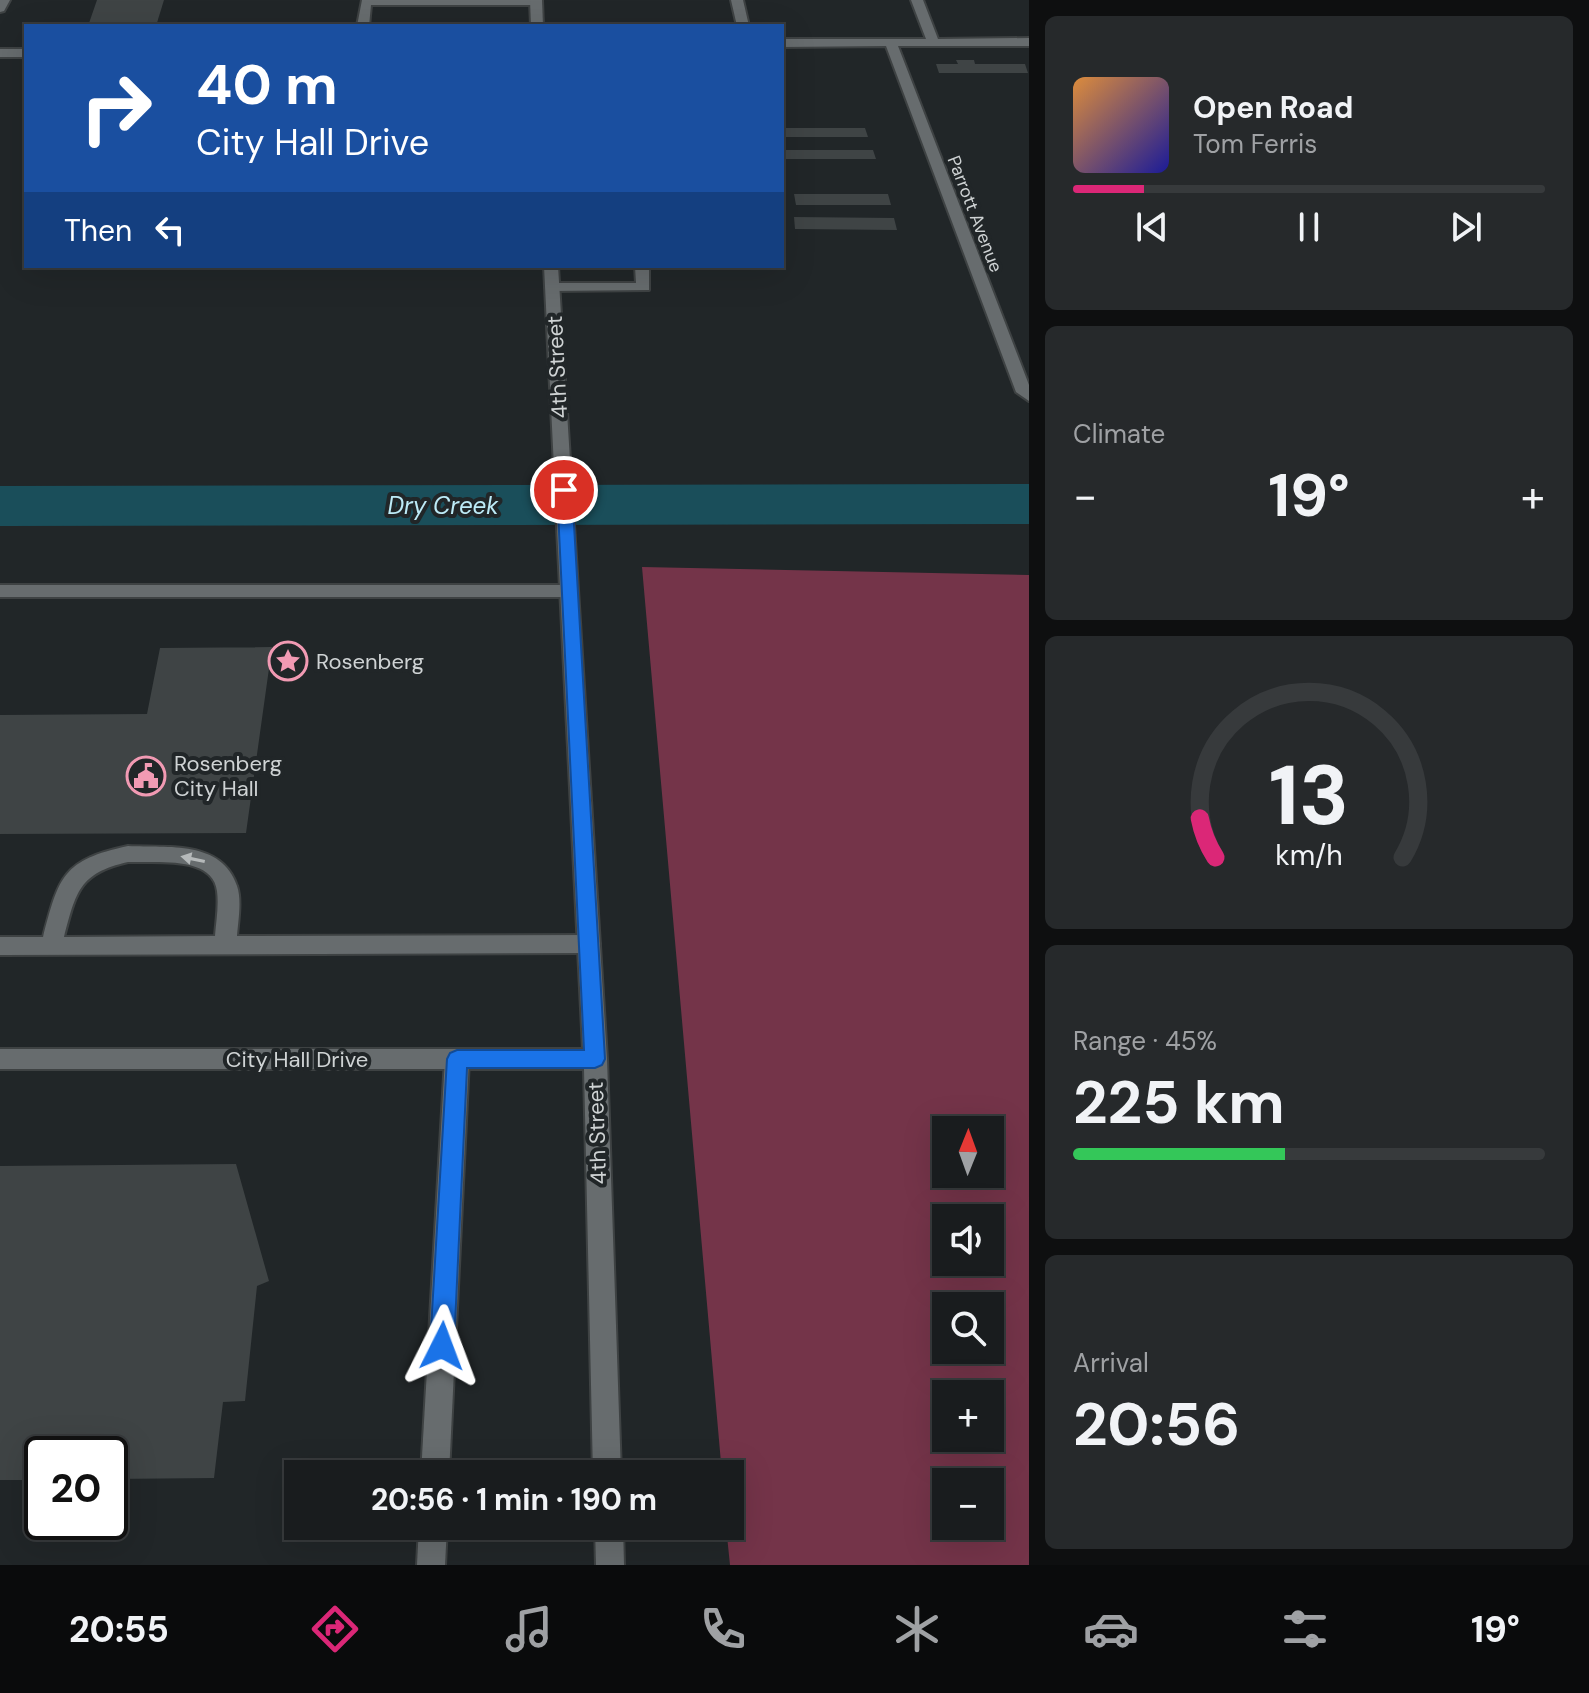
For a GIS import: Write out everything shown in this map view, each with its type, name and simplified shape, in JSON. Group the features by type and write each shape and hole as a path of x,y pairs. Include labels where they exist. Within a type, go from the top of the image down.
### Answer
{"street":[{"path":"0,9 4,0"},
{"path":"737,0 743,24"},
{"path":"917,0 933,42"},
{"path":"363,24 366,2 536,1 537,24"},
{"name":"Parrott Avenue","path":"890,42 1024,392 1029,396"},
{"path":"784,43 1029,42"},
{"path":"0,53 24,53"},
{"name":"4th Street","path":"551,268 595,1059 607,1460"},
{"path":"552,287 644,287 642,268"},
{"path":"0,591 569,591"},
{"path":"51,946 66,889 96,861 128,854 196,857 216,867 228,888 226,945"},
{"path":"0,946 589,944"},
{"name":"City Hall Drive","path":"0,1059 595,1059"},
{"path":"436,1460 457,1059"},
{"path":"431,1565 432,1540"},
{"path":"609,1540 610,1565"}],"shaded area":[{"path":"642,567 1029,575 1029,1565 730,1565 727,1540 744,1540 744,1460 721,1460"}],"building":[{"path":"97,0 164,0 157,24 89,24"},
{"path":"956,60 974,60 975,64 1025,64 1028,73 939,73 936,64 958,64"},
{"path":"784,128 865,128 868,137 784,137"},
{"path":"784,150 873,150 876,159 784,159"},
{"path":"794,194 888,194 891,205 796,205"},
{"path":"794,217 894,218 897,230 795,229"},
{"path":"272,647 246,833 0,834 0,715 147,714 160,648"},
{"path":"236,1164 269,1281 257,1286 245,1401 223,1402 214,1478 128,1479 128,1436 24,1436 24,1480 0,1480 0,1166"}],"waterway":[{"name":"Dry Creek","path":"0,506 1029,504"}],"place":[{"name":"Rosenberg","path":"288,661"},
{"name":"Rosenberg City Hall","path":"146,776"}],"route":[{"path":"442,1346 457,1059 595,1059 564,490"}]}
